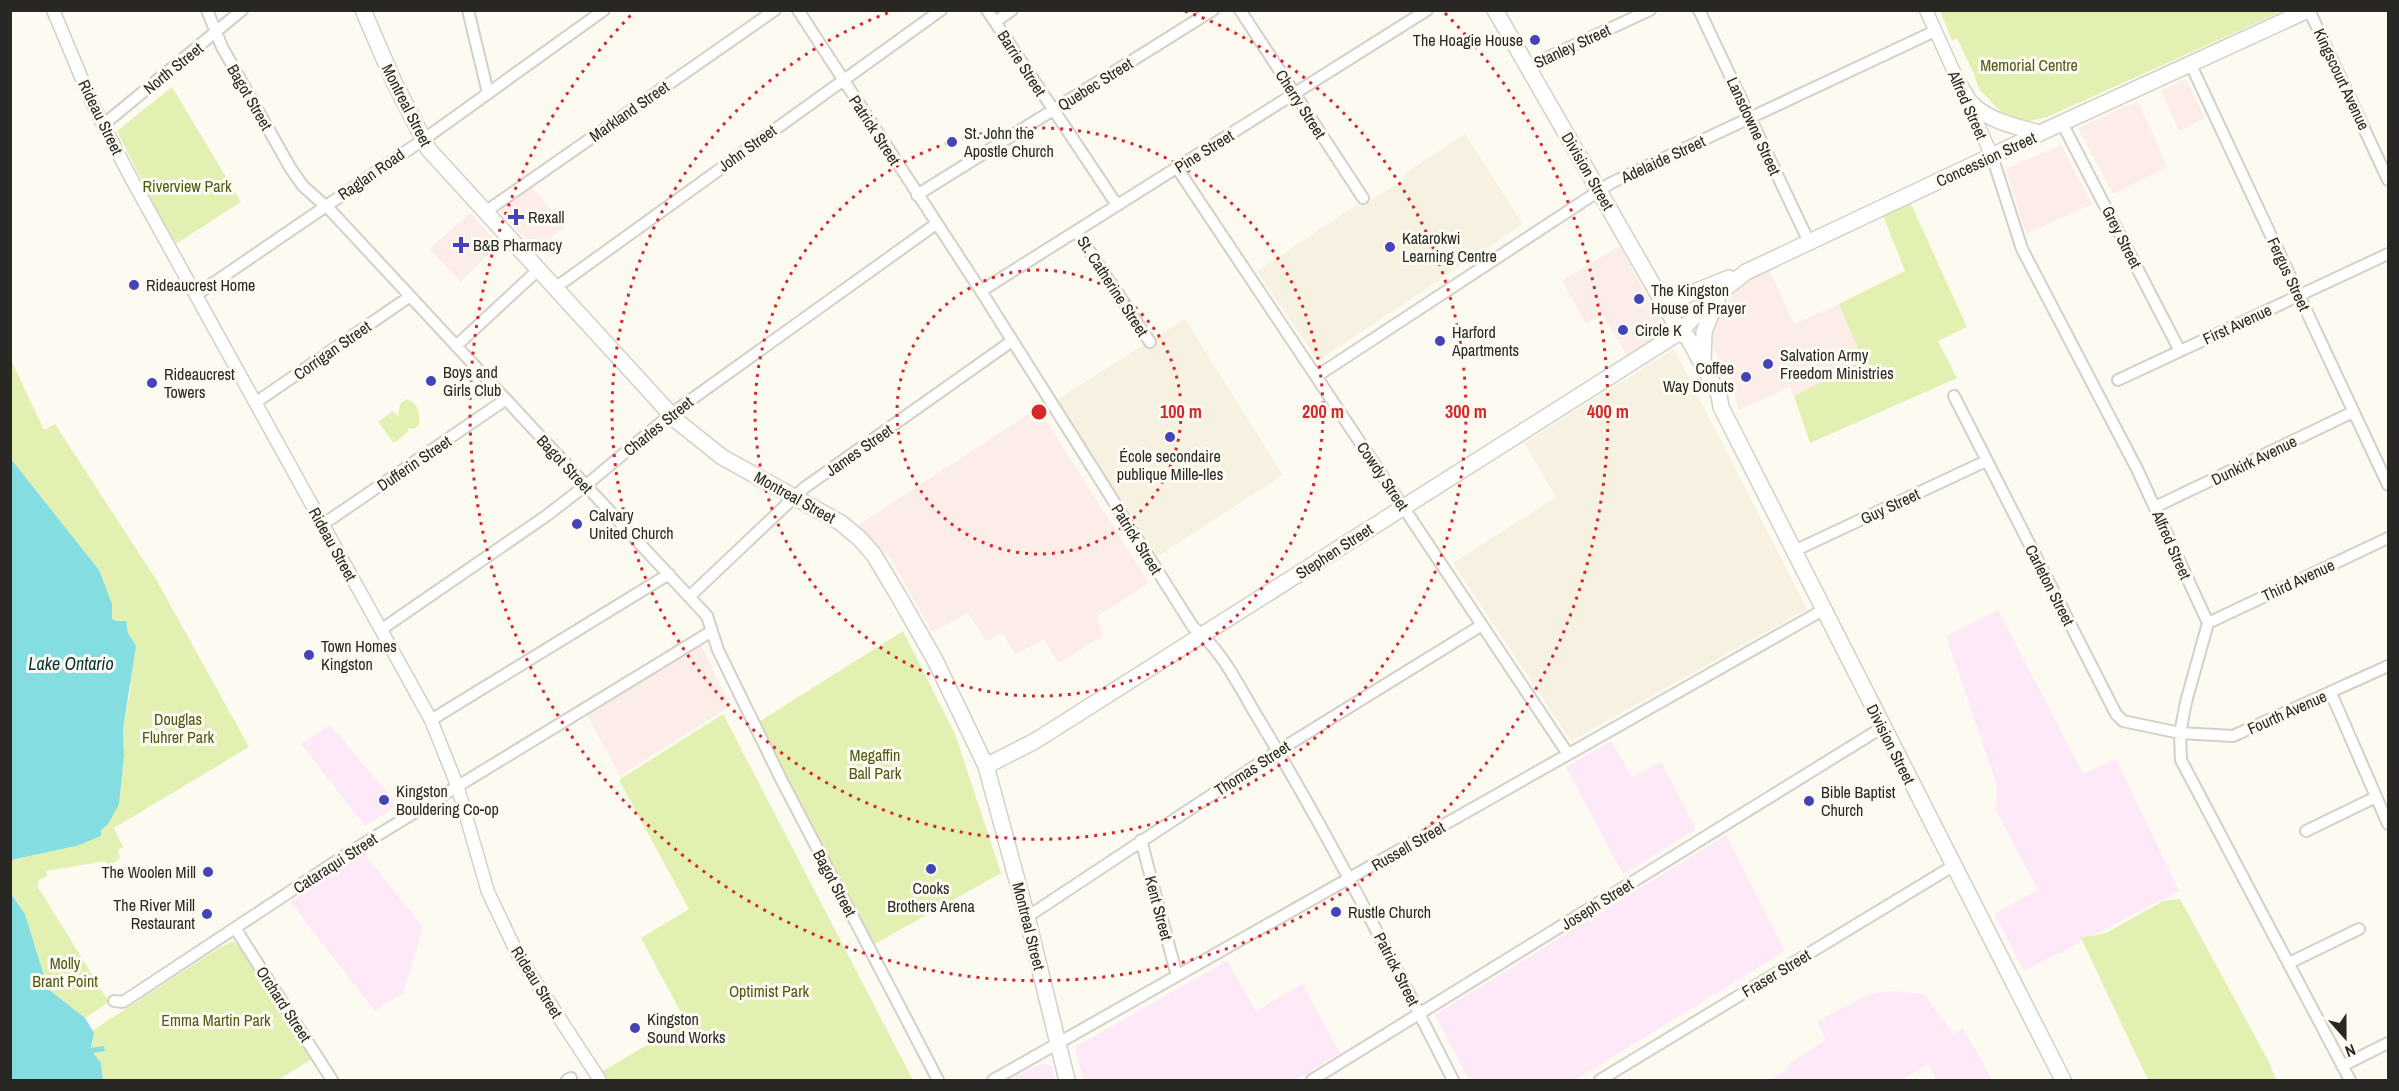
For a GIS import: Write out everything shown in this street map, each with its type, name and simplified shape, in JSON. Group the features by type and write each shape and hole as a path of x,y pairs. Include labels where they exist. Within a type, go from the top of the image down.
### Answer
{"main road":[{"name":"Montreal Street","path":"363,10 422,140 671,414 722,457 841,523 874,555 935,660 986,766 1027,917 1067,1080"},
{"name":"Division Street","path":"1495,10 1680,332 1688,338 1719,395 1721,407 2063,1080"},
{"name":"Concession Street","path":"1680,332 1721,291 1746,272 2190,63 2308,10"},
{"path":"1960,86 1973,105 1992,117 2007,124 2040,133"},
{"path":"1660,297 1672,302 1746,272"},
{"path":"1703,365 1704,332 1721,291"},
{"name":"Division Street","path":"1680,332 1681,343 1710,398 1721,407"},
{"name":"Stephen Street","path":"986,766 1035,741 1680,332"}],"street":[{"name":"Rideau Street","path":"53,10 103,125 431,720 457,785 488,892 518,955 600,1080"},
{"name":"Bagot Street","path":"207,10 222,47 291,169 303,186 324,208 332,212 707,616 718,651 781,779 938,1080"},
{"name":"North Street","path":"103,125 242,10"},
{"path":"468,10 488,93"},
{"name":"Raglan Road","path":"196,296 422,140 604,10"},
{"name":"Markland Street","path":"485,212 775,10"},
{"name":"Patrick Street","path":"798,10 981,291 1192,627 1212,643 1278,751 1351,879 1453,1080"},
{"name":"John Street","path":"555,288 941,10"},
{"name":"Barrie Street","path":"987,10 1117,206"},
{"path":"994,22 1012,10"},
{"name":"Quebec Street","path":"917,195 1213,10"},
{"name":"Cherry Street","path":"1240,10 1363,198"},
{"name":"Pine Street","path":"981,291 1427,10"},
{"name":"Stanley Street","path":"1527,67 1650,10"},
{"name":"Lansdowne Street","path":"1699,10 1809,242"},
{"name":"Alfred Street","path":"1926,10 1992,156 2022,249 2078,353 2155,507 2208,623"},
{"name":"Kingscourt Avenue","path":"2308,10 2388,180"},
{"name":"Adelaide Street","path":"1317,376 1599,191 1935,31"},
{"name":"Fergus Street","path":"2190,63 2388,485"},
{"name":"Grey Street","path":"2062,123 2180,351"},
{"name":"Cowdy Street","path":"1177,168 1568,754"},
{"name":"Charles Street","path":"381,629 546,516 671,414 936,224"},
{"name":"St. Catherine Street","path":"1076,231 1150,342"},
{"name":"First Avenue","path":"2118,380 2388,254"},
{"path":"456,346 538,270"},
{"name":"Corrigan Street","path":"255,403 409,297"},
{"name":"James Street","path":"690,596 795,497 1012,341"},
{"name":"Carleton Street","path":"1954,396 2116,714 2123,721 2136,725 2180,733"},
{"name":"Dufferin Street","path":"322,525 505,400"},
{"name":"Dunkirk Avenue","path":"2155,507 2353,412"},
{"name":"Guy Street","path":"1794,551 1986,460"},
{"name":"Third Avenue","path":"2208,623 2388,538"},
{"path":"431,720 669,574"},
{"name":"Russell Street","path":"993,1080 1823,610"},
{"path":"2208,623 2186,702 2180,733 2181,760 2350,1080"},
{"name":"Thomas Street","path":"1027,917 1278,751 1482,625"},
{"name":"Cataraqui Street","path":"114,1001 123,1002 457,785 712,631"},
{"name":"Fourth Avenue","path":"2180,733 2233,736 2388,666"},
{"path":"2331,693 2388,824"},
{"name":"Joseph Street","path":"1312,1080 1883,728"},
{"path":"2306,831 2376,797"},
{"name":"Kent Street","path":"1141,840 1177,976"},
{"name":"Fraser Street","path":"1600,1080 1953,866"},
{"name":"Orchard Street","path":"235,928 332,1080"},
{"path":"2289,963 2359,929"},
{"path":"2342,1066 2388,1043"}],"shaded area":[{"path":"2186,79 2205,118 2179,131 2161,91"},
{"path":"2138,101 2167,167 2113,194 2078,128"},
{"name":"Katarokwi Learning Centre","path":"1465,134 1523,224 1318,361 1257,271 1355,206 1368,198 1371,200 1405,179 1404,174"},
{"path":"2061,145 2092,204 2026,234 2006,169"},
{"path":"531,185 564,227 536,251 499,210"},
{"path":"470,213 499,244 461,282 429,249"},
{"path":"1619,246 1665,327 1664,334 1628,357 1602,314 1586,324 1562,281"},
{"path":"1769,269 1794,324 1839,304 1863,360 1794,396 1790,387 1738,410 1732,383 1708,340 1719,313 1737,288"},
{"name":"École secondaire publique Mille-Iles","path":"1185,319 1283,475 1158,556 1056,400"},
{"path":"1674,349 1807,609 1571,741 1453,563 1556,497 1524,443"},
{"path":"1038,408 1149,583 1096,617 1103,636 1058,663 1044,639 1016,655 1002,633 986,641 968,613 932,632 890,558 858,525"},
{"path":"1998,610 2083,774 2116,759 2179,891 2024,971 1994,914 2038,890 1996,810 1997,786 1946,636"},
{"path":"700,643 730,706 620,776 586,713"},
{"path":"330,725 398,805 365,826 301,744"},
{"path":"1611,741 1632,777 1661,762 1696,829 1623,874 1566,767"},
{"path":"1726,835 1785,951 1575,1080 1469,1080 1435,1015"},
{"path":"363,852 423,927 403,993 375,1011 290,902"},
{"path":"1227,961 1256,1011 1302,984 1340,1053 1296,1080 1083,1080 1075,1047"},
{"path":"1892,991 1924,994 1953,1034 1963,1028 1992,1080 1936,1080 1929,1064 1902,1080 1769,1080 1789,1069 1787,1065 1826,1040 1817,1022 1869,994"},
{"path":"1041,1064 1052,1066 1055,1080 1008,1080"}],"green space":[{"name":"Memorial Centre","path":"1940,11 2283,11 2047,117 2025,122 2001,112 1979,89 1957,38 1952,40"},
{"name":"Riverview Park","path":"172,87 241,202 174,245 117,131"},
{"path":"1911,204 1967,327 1938,341 1957,378 1810,443 1794,396 1863,360 1839,304 1905,271 1882,213"},
{"name":"Douglas Fluhrer Park","path":"10,358 44,430 55,424 157,581 249,747 114,828 123,847 118,850 120,858 108,868 106,861 46,871 47,876 39,880 38,887 109,1002 85,1018 48,989 25,914 11,892 11,860 76,846 108,823 119,803 124,756 123,729 131,686 129,679 133,644 122,620 112,619 99,570 11,459"},
{"path":"407,399 418,409 419,425 414,429 407,428 409,431 394,443 378,422 393,411 398,417 400,404"},
{"name":"Megaffin Ball Park","path":"903,631 955,734 1001,873 873,945 757,723"},
{"name":"Optimist Park","path":"723,714 913,1080 609,1080 603,1071 686,1022 641,938 689,909 619,780"},
{"path":"2180,899 2269,1062 2276,1080 2148,1080 2081,938 2106,933 2163,901"},
{"name":"Emma Martin Park","path":"233,941 242,949 312,1059 278,1080 103,1080 101,1063 92,1053 104,1047 91,1049 94,1037 92,1031"}],"water":[{"name":"Lake Ontario","path":"11,459 99,570 112,604 112,619 126,621 128,633 136,646 123,729 124,756 119,804 108,824 101,830 101,836 76,846 11,860"},
{"path":"10,892 25,914 48,989 85,1018 94,1033 91,1048 104,1046 105,1051 93,1053 101,1063 103,1080 11,1080"}],"place":[{"name":"The Hoagie House","path":"1535,40"},
{"name":"St. John the Apostle Church","path":"952,142"},
{"name":"Rexall","path":"516,217"},
{"name":"B&B Pharmacy","path":"461,245"},
{"name":"Katarokwi Learning Centre","path":"1390,247"},
{"name":"Rideaucrest Home","path":"134,285"},
{"name":"The Kingston House of Prayer","path":"1639,299"},
{"name":"Circle K","path":"1623,330"},
{"name":"Harford Apartments","path":"1440,341"},
{"name":"Salvation Army Freedom Ministries","path":"1768,364"},
{"name":"Coffee Way Donuts","path":"1746,377"},
{"name":"Boys and Girls Club","path":"431,381"},
{"name":"Rideaucrest Towers","path":"152,383"},
{"name":"École secondaire publique Mille-Iles","path":"1170,437"},
{"name":"Calvary United Church","path":"577,524"},
{"name":"Town Homes Kingston","path":"309,655"},
{"name":"Kingston Bouldering Co-op","path":"384,800"},
{"name":"Bible Baptist Church","path":"1809,801"},
{"name":"Cooks Brothers Arena","path":"931,869"},
{"name":"The Woolen Mill","path":"208,872"},
{"name":"Rustle Church","path":"1336,912"},
{"name":"The River Mill Restaurant","path":"207,914"},
{"name":"Kingston Sound Works","path":"635,1028"}],"park label":[{"name":"Molly Brant Point","path":"65,972"}]}
